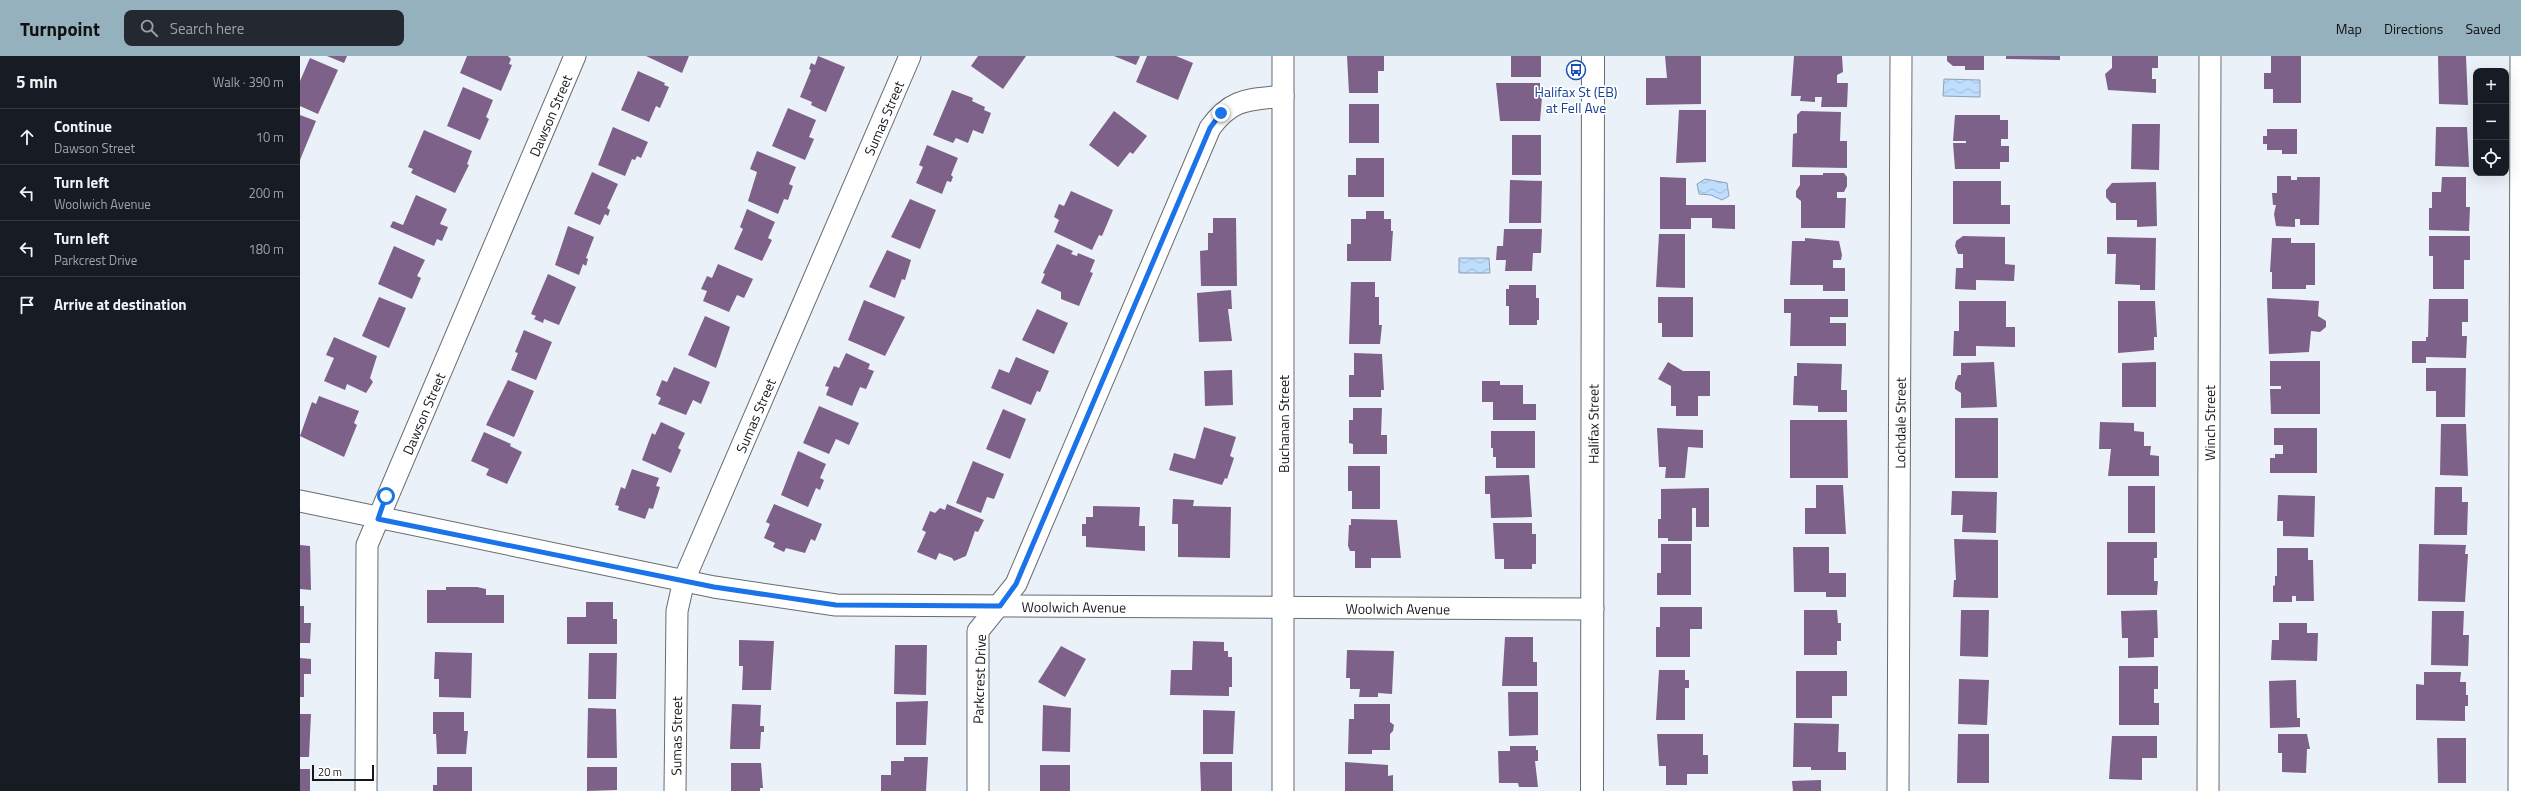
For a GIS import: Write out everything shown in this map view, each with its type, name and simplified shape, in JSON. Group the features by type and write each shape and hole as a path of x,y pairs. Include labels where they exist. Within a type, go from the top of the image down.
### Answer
{"street":[{"name":"Dawson Street","path":"366,791 367,545 389,488 575,56"},
{"name":"Sumas Street","path":"675,791 676,611 684,580 910,56"},
{"name":"Buchanan Street","path":"1283,56 1283,791"},
{"name":"Halifax Street","path":"1592,791 1593,56"},
{"name":"Lochdale Street","path":"1898,791 1901,56"},
{"name":"Winch Street","path":"2208,791 2210,56"},
{"path":"2519,791 2521,56"},
{"name":"Parkcrest Drive","path":"978,791 978,632 1016,584 1210,128 1221,113 1235,104 1283,96"},
{"name":"Woolwich Avenue","path":"300,501 378,519 714,587 836,605 1593,610"}],"water":[{"path":"1944,79 1980,80 1980,97 1943,96"},
{"path":"1705,179 1727,183 1729,196 1722,200 1711,195 1699,194 1697,184"},
{"path":"1459,258 1489,258 1490,273 1459,273"}],"building":[{"path":"327,56 347,56 344,63"},
{"path":"467,56 508,56 511,59 509,64 512,65 501,91 460,73"},
{"path":"646,56 689,56 682,73"},
{"path":"818,56 845,67 826,112 811,105 812,102 800,97 811,70 809,69 811,63 815,65"},
{"path":"978,56 1026,56 1003,89 971,66"},
{"path":"1114,56 1140,56 1136,65"},
{"path":"1147,56 1176,56 1193,63 1178,100 1136,82"},
{"path":"1347,56 1384,56 1384,71 1378,71 1378,93 1349,93"},
{"path":"1511,56 1541,56 1541,77 1511,77"},
{"path":"1665,56 1701,56 1701,104 1646,105 1646,78 1667,78"},
{"path":"1794,56 1842,56 1843,72 1837,75 1837,83 1848,83 1847,107 1821,107 1822,97 1815,97 1815,102 1800,101 1801,96 1791,96"},
{"path":"1947,56 1984,56 1984,70 1965,70 1965,66 1953,66 1947,61"},
{"path":"2006,56 2060,56 2060,60 2006,59"},
{"path":"2112,56 2158,56 2158,68 2152,68 2152,79 2156,79 2156,93 2108,90 2105,74 2112,68"},
{"path":"2271,56 2301,56 2301,103 2273,103 2273,89 2264,89 2264,73 2271,73"},
{"path":"2438,56 2466,56 2468,105 2439,104"},
{"path":"310,58 338,70 318,114 300,106 300,81"},
{"path":"638,71 665,83 664,85 669,87 660,108 656,106 649,122 621,110"},
{"path":"1496,83 1540,83 1540,97 1542,97 1540,121 1500,121"},
{"path":"463,87 493,100 486,117 489,119 480,140 447,126"},
{"path":"952,90 973,98 972,101 985,107 984,110 991,113 983,134 973,130 968,143 956,138 953,143 933,135"},
{"path":"1349,104 1379,104 1379,143 1349,143"},
{"path":"788,108 816,120 809,137 814,139 805,160 772,146"},
{"path":"1679,110 1706,110 1706,162 1676,163"},
{"path":"1114,111 1147,136 1133,154 1130,152 1118,167 1089,145"},
{"path":"1801,111 1841,112 1840,141 1847,141 1847,168 1792,167 1793,134 1797,133 1797,115"},
{"path":"300,115 316,121 300,160"},
{"path":"1955,115 2000,115 2000,120 2008,120 2008,139 2001,139 2001,146 2009,146 2009,162 2000,162 2000,169 1955,169 1953,143 1966,143 1966,141 1953,141"},
{"path":"2132,124 2160,124 2159,170 2131,169"},
{"path":"613,127 648,142 641,158 637,156 635,160 632,159 625,176 598,165"},
{"path":"2436,127 2467,127 2469,167 2435,166"},
{"path":"2267,129 2297,129 2297,154 2282,154 2282,150 2267,150 2267,144 2263,144 2263,136 2267,136"},
{"path":"424,130 472,151 467,164 469,165 455,193 411,173 413,169 408,167"},
{"path":"1512,135 1541,135 1541,175 1512,175"},
{"path":"927,145 958,158 951,175 953,177 951,182 947,181 942,194 916,183 923,167 919,165"},
{"path":"757,151 796,167 789,184 793,186 788,200 784,199 778,214 748,201 757,172 750,169"},
{"path":"1356,158 1384,158 1384,197 1348,197 1348,175 1356,175"},
{"path":"592,172 618,184 607,208 610,210 608,216 605,214 600,225 574,214"},
{"path":"1823,173 1844,173 1847,177 1847,186 1844,192 1837,192 1837,198 1846,198 1845,228 1801,228 1801,201 1796,197 1796,191 1800,185 1800,175 1823,175"},
{"path":"2277,176 2291,176 2291,180 2297,180 2297,177 2320,177 2319,225 2300,225 2300,219 2295,219 2295,227 2276,226 2274,214 2276,205 2273,205 2272,193 2277,193"},
{"path":"1660,177 1686,178 1686,205 1735,205 1735,229 1712,228 1712,218 1691,218 1691,229 1660,229"},
{"path":"2442,177 2466,177 2466,207 2470,207 2469,231 2429,230 2429,208 2432,208 2432,192 2441,192"},
{"path":"1510,180 1542,181 1541,223 1509,223"},
{"path":"1953,181 2001,181 2001,205 2010,205 2010,224 1953,224"},
{"path":"2156,182 2157,226 2137,227 2137,220 2116,220 2116,203 2111,203 2106,197 2106,190 2112,183"},
{"path":"1071,191 1113,210 1102,236 1099,235 1092,250 1054,232 1059,220 1054,217 1059,204 1064,206"},
{"path":"416,195 447,209 440,224 448,227 442,241 437,239 434,246 390,227 393,221 403,225"},
{"path":"910,199 936,210 920,249 891,237"},
{"path":"747,209 775,222 768,238 772,240 762,261 734,249 743,229 740,227"},
{"path":"1366,211 1384,211 1384,219 1391,219 1391,231 1393,231 1391,261 1347,261 1347,244 1351,244 1351,219 1366,219"},
{"path":"1213,218 1236,218 1237,286 1201,286 1200,251 1208,250 1208,233 1213,233"},
{"path":"568,226 594,237 586,258 588,259 586,266 583,264 579,275 555,265"},
{"path":"1504,229 1542,229 1541,253 1533,253 1532,271 1505,271 1506,260 1496,260 1497,246 1503,246"},
{"path":"1659,234 1685,234 1685,288 1656,287"},
{"path":"1963,236 2005,237 2005,264 2015,265 2014,281 1976,280 1976,290 1955,289 1956,268 1963,268 1963,254 1958,254 1955,246 1956,241"},
{"path":"2429,236 2470,236 2470,260 2464,260 2464,289 2433,289 2433,256 2429,256"},
{"path":"2107,237 2156,238 2155,290 2140,290 2140,285 2115,284 2116,254 2107,254"},
{"path":"1805,238 1839,241 1842,255 1841,260 1833,260 1833,268 1845,268 1845,291 1823,291 1823,285 1790,285 1792,241 1805,241"},
{"path":"2272,238 2291,238 2291,243 2315,243 2315,285 2306,285 2306,289 2272,289 2272,272 2270,272"},
{"path":"1057,244 1073,251 1071,254 1077,256 1078,253 1095,260 1090,272 1093,273 1079,306 1061,299 1061,292 1041,283 1045,274 1043,273"},
{"path":"394,246 425,260 417,276 421,278 412,299 378,284"},
{"path":"887,250 911,260 905,280 902,279 895,298 869,287"},
{"path":"718,264 753,279 744,298 737,295 729,312 703,301 707,291 701,289 707,276 712,278"},
{"path":"548,274 576,287 559,325 544,319 543,323 534,319 536,316 531,314"},
{"path":"1351,282 1375,282 1375,297 1379,297 1379,325 1382,325 1380,344 1349,344"},
{"path":"1509,285 1536,285 1536,298 1539,298 1539,320 1537,320 1537,325 1509,325 1509,306 1506,306 1506,289 1509,289"},
{"path":"1231,290 1232,309 1228,309 1232,341 1199,342 1197,293"},
{"path":"379,297 406,308 389,348 362,336"},
{"path":"1658,297 1693,297 1693,337 1662,337 1662,323 1658,323"},
{"path":"2267,298 2319,301 2318,316 2326,321 2326,327 2320,332 2311,331 2309,352 2269,354"},
{"path":"1784,299 1848,299 1848,317 1830,317 1830,323 1846,323 1846,346 1790,346 1791,313 1784,313"},
{"path":"2429,299 2468,299 2468,322 2462,322 2462,336 2467,336 2466,358 2426,357 2426,363 2412,363 2412,341 2426,341 2426,337 2428,337"},
{"path":"864,300 905,317 885,356 848,340"},
{"path":"1959,301 2006,301 2006,327 2015,327 2015,347 1976,346 1976,356 1953,356 1954,331 1959,331"},
{"path":"2118,301 2155,301 2157,337 2154,337 2154,350 2118,353"},
{"path":"1037,309 1068,323 1054,354 1022,340"},
{"path":"705,316 730,327 716,368 688,355"},
{"path":"524,330 552,342 536,380 511,370 518,353 515,352"},
{"path":"334,337 377,356 370,378 373,382 366,393 347,384 345,390 324,381 334,358 326,355"},
{"path":"846,353 870,364 868,369 874,371 866,389 860,387 852,406 826,395 829,387 825,386 834,366 839,368"},
{"path":"1354,353 1382,354 1384,390 1381,390 1381,397 1349,397 1349,375 1354,375"},
{"path":"1016,357 1049,371 1040,392 1037,391 1031,405 991,388 999,369 1009,373"},
{"path":"2270,361 2320,361 2320,414 2271,414 2270,389 2281,389 2281,386 2270,386"},
{"path":"1668,362 1683,371 1710,371 1710,396 1698,396 1698,416 1676,416 1676,406 1671,406 1671,386 1658,379"},
{"path":"1994,362 1997,407 1961,408 1961,393 1955,389 1955,383 1958,375 1961,375 1961,363"},
{"path":"2156,362 2156,407 2122,407 2122,363"},
{"path":"1797,363 1842,364 1841,390 1847,390 1847,412 1818,412 1818,406 1793,405 1794,376 1797,376"},
{"path":"674,367 710,382 701,404 693,400 686,415 658,404 661,398 656,395 662,380 667,382"},
{"path":"2426,368 2466,368 2465,417 2436,417 2436,391 2426,391"},
{"path":"1232,370 1233,405 1205,406 1204,371"},
{"path":"508,380 534,391 514,437 486,425"},
{"path":"1482,381 1500,381 1500,385 1523,385 1523,404 1536,404 1536,420 1493,420 1493,402 1482,402"},
{"path":"319,396 359,411 354,423 357,425 344,457 300,436 312,402 316,404"},
{"path":"819,406 859,423 849,445 836,439 829,454 803,443"},
{"path":"1353,408 1382,408 1381,435 1387,435 1387,454 1353,454 1353,444 1349,443 1349,420 1353,420"},
{"path":"1003,409 1026,419 1010,459 986,449"},
{"path":"1955,418 1998,418 1998,478 1955,478"},
{"path":"1790,420 1847,420 1848,478 1790,478"},
{"path":"661,422 685,433 678,448 681,450 671,473 642,460 652,433 655,435"},
{"path":"2100,422 2134,423 2134,431 2144,432 2144,446 2151,446 2150,455 2159,456 2159,476 2108,476 2111,449 2099,449"},
{"path":"2441,424 2466,424 2468,476 2440,475"},
{"path":"1204,427 1236,437 1230,456 1234,458 1227,479 1225,478 1222,485 1169,470 1174,453 1195,459"},
{"path":"1657,428 1703,430 1703,448 1688,447 1685,478 1665,478 1666,467 1659,467"},
{"path":"2274,428 2317,428 2317,473 2270,473 2270,458 2275,458 2275,454 2283,454 2283,445 2274,445"},
{"path":"1491,431 1535,431 1535,468 1496,468 1496,457 1493,457 1493,448 1491,448"},
{"path":"484,432 511,444 510,446 522,452 507,484 486,475 489,469 471,461"},
{"path":"798,451 826,464 820,478 824,480 820,490 816,488 808,507 781,495"},
{"path":"973,461 1004,474 994,499 987,497 981,513 956,503"},
{"path":"1348,466 1380,466 1380,509 1352,509 1352,491 1348,491"},
{"path":"632,469 659,478 656,486 660,487 653,509 649,508 645,519 618,510 619,506 615,505 621,487 625,489"},
{"path":"1529,475 1532,517 1491,518 1490,494 1485,494 1485,476"},
{"path":"1816,485 1843,485 1846,534 1805,534 1805,508 1816,508"},
{"path":"2128,486 2155,486 2155,533 2128,533"},
{"path":"2435,487 2462,487 2462,502 2468,502 2467,535 2434,535"},
{"path":"1709,488 1709,527 1696,527 1696,508 1692,508 1692,541 1668,541 1668,538 1658,538 1658,519 1661,519 1661,489"},
{"path":"1952,491 1997,492 1996,533 1962,532 1963,515 1951,515"},
{"path":"2278,495 2315,496 2314,537 2283,536 2283,521 2277,521"},
{"path":"1173,499 1194,500 1193,506 1231,507 1230,558 1178,557 1178,524 1172,524"},
{"path":"774,504 822,524 815,541 811,539 805,553 786,548 784,552 773,547 775,543 764,538 770,524 766,522"},
{"path":"947,504 984,520 978,532 975,531 966,556 954,561 952,558 939,553 936,560 917,552 926,532 922,530 930,511 935,513 940,508 945,510"},
{"path":"1093,506 1140,507 1139,526 1145,526 1145,551 1086,547 1086,536 1082,536 1082,524 1086,524 1086,517 1093,517"},
{"path":"1351,519 1397,520 1401,558 1371,558 1371,568 1355,568 1355,551 1350,551 1348,546 1349,525 1351,525"},
{"path":"1493,523 1532,523 1532,534 1536,534 1536,564 1532,564 1532,569 1504,569 1504,559 1495,559"},
{"path":"1954,539 1998,540 1998,598 1953,597 1954,580 1956,580"},
{"path":"2107,542 2157,542 2157,558 2154,558 2154,581 2158,581 2157,595 2107,595"},
{"path":"1661,544 1691,544 1691,595 1657,595 1657,573 1661,573"},
{"path":"2419,544 2466,545 2465,554 2468,554 2465,602 2418,601"},
{"path":"300,545 310,546 311,590 300,589"},
{"path":"1793,547 1829,547 1829,573 1846,573 1846,597 1826,597 1826,592 1794,592"},
{"path":"2277,548 2308,548 2308,560 2313,560 2314,601 2296,601 2296,596 2292,596 2292,602 2273,602 2273,586 2275,585 2275,576 2277,576"},
{"path":"446,587 477,587 486,589 486,595 504,595 504,623 427,623 427,590 446,590"},
{"path":"586,602 613,602 613,619 617,619 617,644 567,644 567,617 586,617"},
{"path":"300,606 304,606 304,623 311,623 310,643 300,643"},
{"path":"1660,607 1702,607 1702,629 1690,629 1690,657 1656,657 1656,627 1660,627"},
{"path":"1804,610 1837,610 1838,623 1841,623 1841,641 1837,641 1837,655 1804,655"},
{"path":"1961,610 1989,610 1988,657 1960,656"},
{"path":"2157,610 2158,638 2154,638 2154,657 2128,658 2128,638 2122,638 2121,611"},
{"path":"2432,611 2464,611 2463,635 2469,635 2468,666 2431,665"},
{"path":"2279,623 2307,623 2307,633 2318,633 2317,661 2271,660 2272,640 2279,640"},
{"path":"1505,637 1533,637 1533,662 1537,662 1537,686 1502,686"},
{"path":"739,640 774,641 771,690 742,690 743,666 739,666"},
{"path":"1193,641 1224,642 1224,651 1228,651 1228,657 1232,657 1232,687 1229,687 1229,696 1170,695 1171,670 1192,670"},
{"path":"895,645 927,645 926,695 894,694"},
{"path":"1061,646 1086,659 1065,697 1038,682"},
{"path":"1347,650 1394,651 1392,694 1378,693 1378,697 1359,697 1360,689 1350,689 1350,678 1346,678"},
{"path":"435,652 472,653 471,698 439,697 439,679 434,679"},
{"path":"589,653 617,653 616,699 588,699"},
{"path":"300,658 311,659 311,674 304,674 304,697 300,697"},
{"path":"2119,666 2158,666 2158,689 2154,689 2154,703 2159,703 2159,725 2119,725"},
{"path":"1659,670 1685,670 1685,680 1689,680 1689,688 1685,688 1685,720 1656,720"},
{"path":"1796,671 1847,671 1847,696 1832,696 1832,718 1796,718"},
{"path":"2424,672 2461,672 2460,682 2466,682 2466,695 2468,695 2468,706 2465,706 2465,721 2416,720 2416,684 2424,685"},
{"path":"1959,679 1989,680 1987,725 1958,724"},
{"path":"2296,680 2297,718 2300,718 2300,727 2270,728 2269,681"},
{"path":"1508,692 1538,692 1538,735 1509,736"},
{"path":"928,701 926,745 896,745 896,702"},
{"path":"732,704 761,705 760,726 764,726 764,732 761,732 760,749 730,749"},
{"path":"1354,704 1390,704 1390,722 1394,725 1393,731 1390,734 1390,750 1372,750 1372,754 1348,754 1349,719 1354,719"},
{"path":"1043,705 1071,708 1070,752 1042,751"},
{"path":"588,708 616,709 617,758 587,758"},
{"path":"1203,710 1235,711 1233,754 1203,754"},
{"path":"433,712 464,712 464,731 468,731 466,754 437,754 436,734 433,734"},
{"path":"300,714 311,714 309,757 300,757"},
{"path":"1794,723 1839,724 1838,752 1846,752 1846,770 1811,770 1811,767 1793,767"},
{"path":"1657,734 1703,734 1703,755 1708,755 1708,774 1687,774 1687,785 1666,785 1666,766 1659,766"},
{"path":"1958,734 1989,734 1989,783 1957,783"},
{"path":"2278,734 2307,734 2310,749 2307,749 2306,773 2282,772 2282,753 2278,753"},
{"path":"2112,736 2157,736 2157,758 2142,758 2142,780 2109,779"},
{"path":"2437,738 2466,738 2466,783 2438,783"},
{"path":"1510,746 1536,746 1536,750 1538,750 1538,761 1535,761 1538,787 1519,787 1518,783 1499,783 1498,751 1510,751"},
{"path":"904,757 928,757 926,791 881,791 881,775 891,775 891,761 904,761"},
{"path":"1200,762 1232,762 1232,791 1201,791"},
{"path":"1345,762 1388,765 1388,776 1393,775 1393,791 1345,791"},
{"path":"731,763 761,763 763,788 760,788 760,791 731,791"},
{"path":"1040,765 1070,765 1070,791 1040,791"},
{"path":"437,767 472,767 472,791 433,791 433,785 437,785"},
{"path":"587,767 617,767 617,790 587,791"},
{"path":"300,769 310,769 310,791 300,791"},
{"path":"1821,780 1821,791 1793,791 1792,781"}],"place":[{"name":"Halifax St (EB) at Fell Ave","path":"1576,70"}],"route":[{"path":"386,496 378,519 656,574 714,587 836,605 1000,606 1016,584 1210,128 1221,113"}]}
